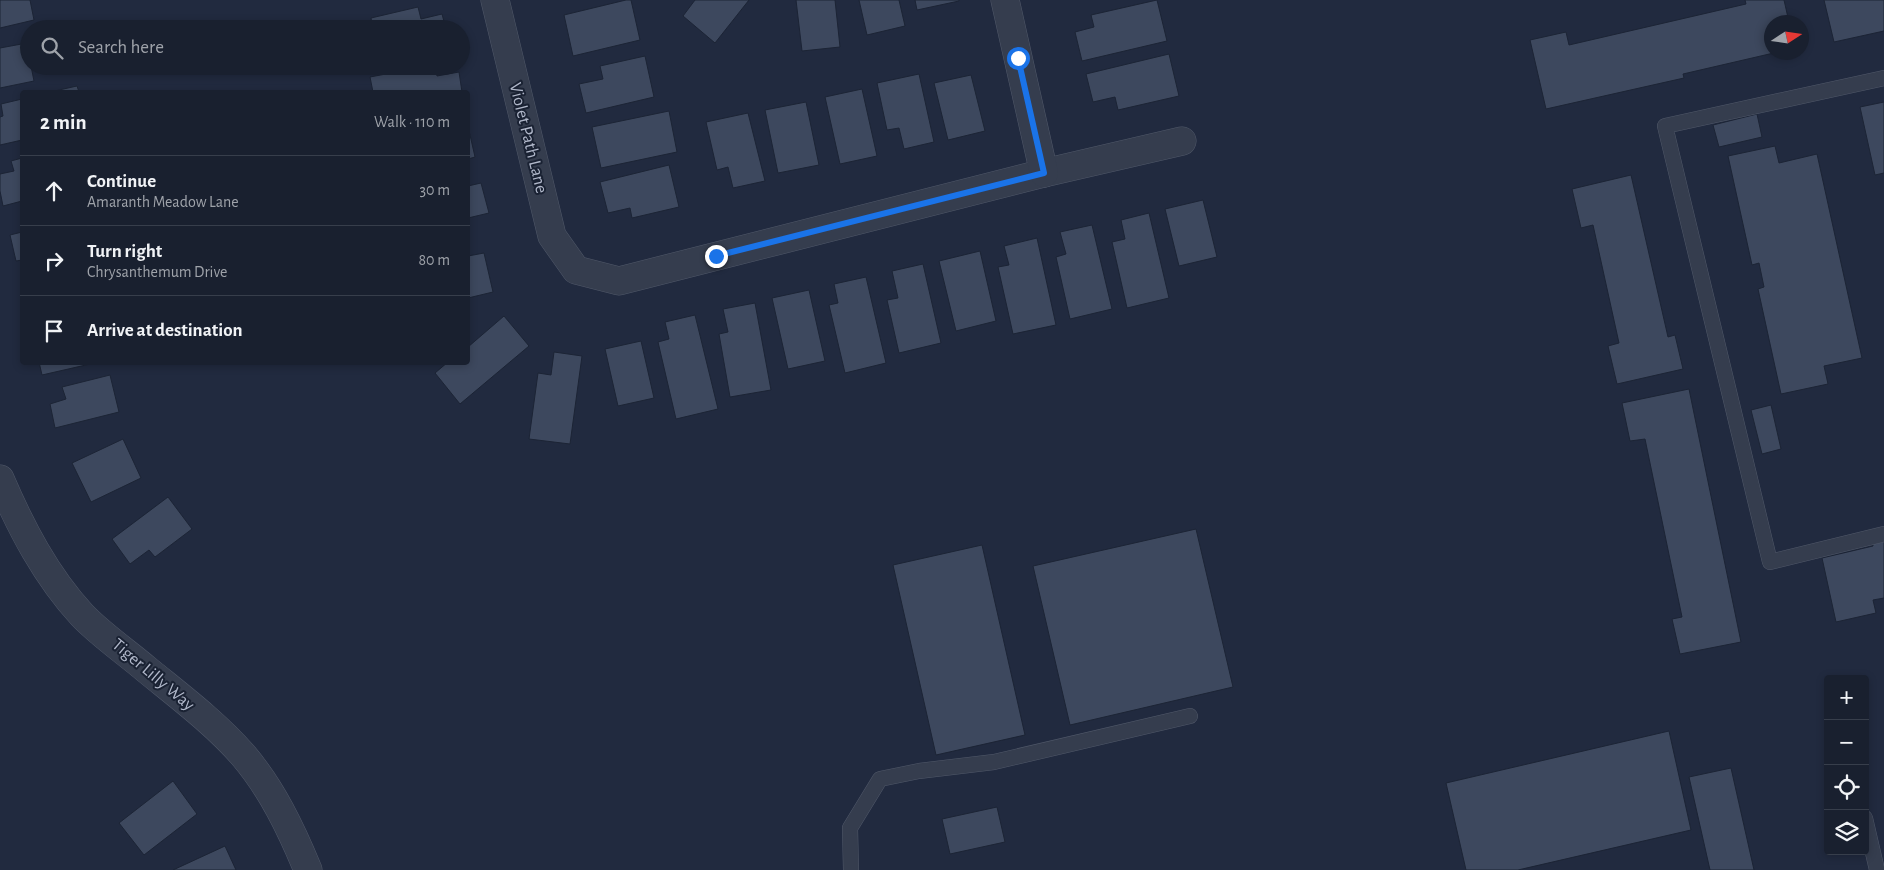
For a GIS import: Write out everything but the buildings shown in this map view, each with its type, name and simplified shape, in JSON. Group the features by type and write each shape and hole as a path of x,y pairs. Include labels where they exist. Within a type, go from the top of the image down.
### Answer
{"street":[{"name":"Violet Path Lane","path":"494,0 552,236 576,270 619,281 1044,173"},
{"path":"1005,0 1044,173 1182,141"},
{"name":"Tiger Lilly Way","path":"0,479 18,521 59,587 83,616 211,724 242,754 264,783 290,827 308,870"}],"lane":[{"path":"1884,78 1665,126 1770,562 1884,534"},
{"path":"851,870 850,828 880,780 919,771 994,762 1190,716"},
{"path":"1869,835 1877,870"}],"route":[{"path":"716,256 1044,173 1018,58"}]}
